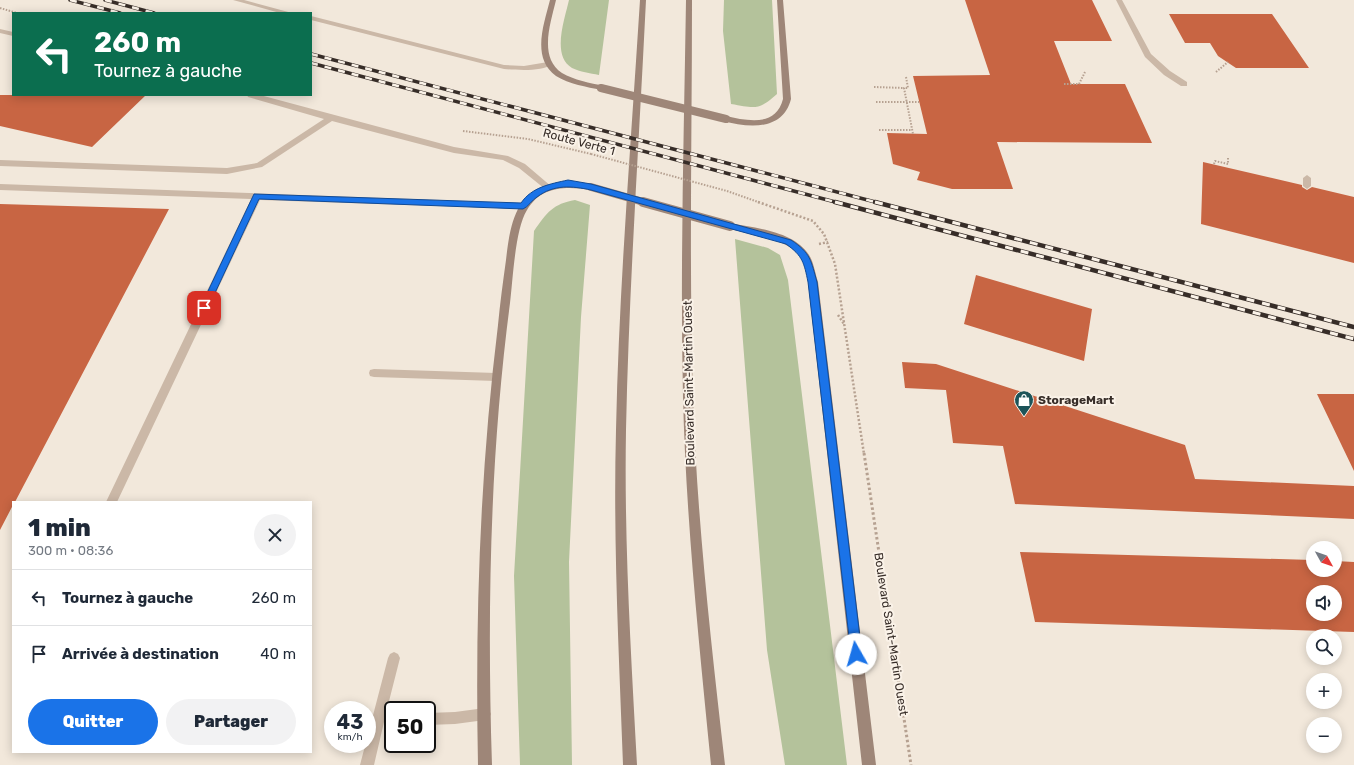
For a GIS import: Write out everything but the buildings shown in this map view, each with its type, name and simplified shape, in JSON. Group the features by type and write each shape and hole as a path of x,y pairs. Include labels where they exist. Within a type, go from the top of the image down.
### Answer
{"main road":[{"path":"553,0 544,50 548,64 560,75 601,88 726,119 749,123 762,123 774,119 786,108 787,99 780,0"},
{"path":"630,765 622,591 622,412 623,354 643,0"},
{"name":"Boulevard Saint-Martin Ouest","path":"689,0 687,277 688,398 695,542 718,765"},
{"path":"485,765 485,557 496,377 515,229 523,206 533,195 548,187 568,183 591,187 789,242 804,254 813,282 870,765"}],"street":[{"path":"236,0 285,12"},
{"path":"1119,0 1148,56 1167,73 1184,84"},
{"path":"312,18 504,67 524,68 548,64"},
{"path":"0,31 12,34"},
{"path":"254,96 329,119 464,152 505,158 515,162 548,187"},
{"path":"0,163 227,171 242,169 259,165 329,119"},
{"path":"0,187 523,206"},
{"path":"111,501 257,196"},
{"path":"374,373 496,377"},
{"path":"367,765 394,658"},
{"path":"436,718 455,718 485,714"},
{"path":"380,715 384,715"}],"path":[{"path":"0,8 14,12"},
{"path":"1216,72 1228,62"},
{"path":"1064,84 1079,84 1085,72"},
{"path":"874,88 908,88 906,77"},
{"path":"904,88 913,134"},
{"path":"876,102 919,102"},
{"path":"879,130 912,130"},
{"name":"Route Verte 1","path":"458,131 528,139 591,154 727,191 813,221 818,225 828,242"},
{"path":"1214,164 1215,161 1228,164 1228,157"},
{"path":"819,244 828,242"},
{"name":"Boulevard Saint-Martin Ouest","path":"828,242 834,260 840,292 911,765"}],"green space":[{"path":"569,0 609,0 599,75 572,68 562,55 561,36"},
{"path":"724,0 772,0 777,94 760,106 751,107 731,104 723,31"},
{"path":"575,200 590,205 581,317 569,562 572,765 520,765 514,576 534,231 551,210 561,204"},
{"path":"735,239 768,248 780,255 788,280 847,765 785,765 767,650"}],"railway":[{"path":"70,0 116,12"},
{"path":"105,0 150,12"},
{"path":"312,54 879,203"},
{"path":"312,63 839,203"},
{"path":"835,202 1354,339"},
{"path":"875,202 1354,327"}],"place":[{"name":"StorageMart","path":"1024,417"}],"route":[{"path":"204,308 257,196 523,206 527,200 539,191 548,187 568,183 591,187 789,242 800,249 807,259 813,282 856,654"}]}
